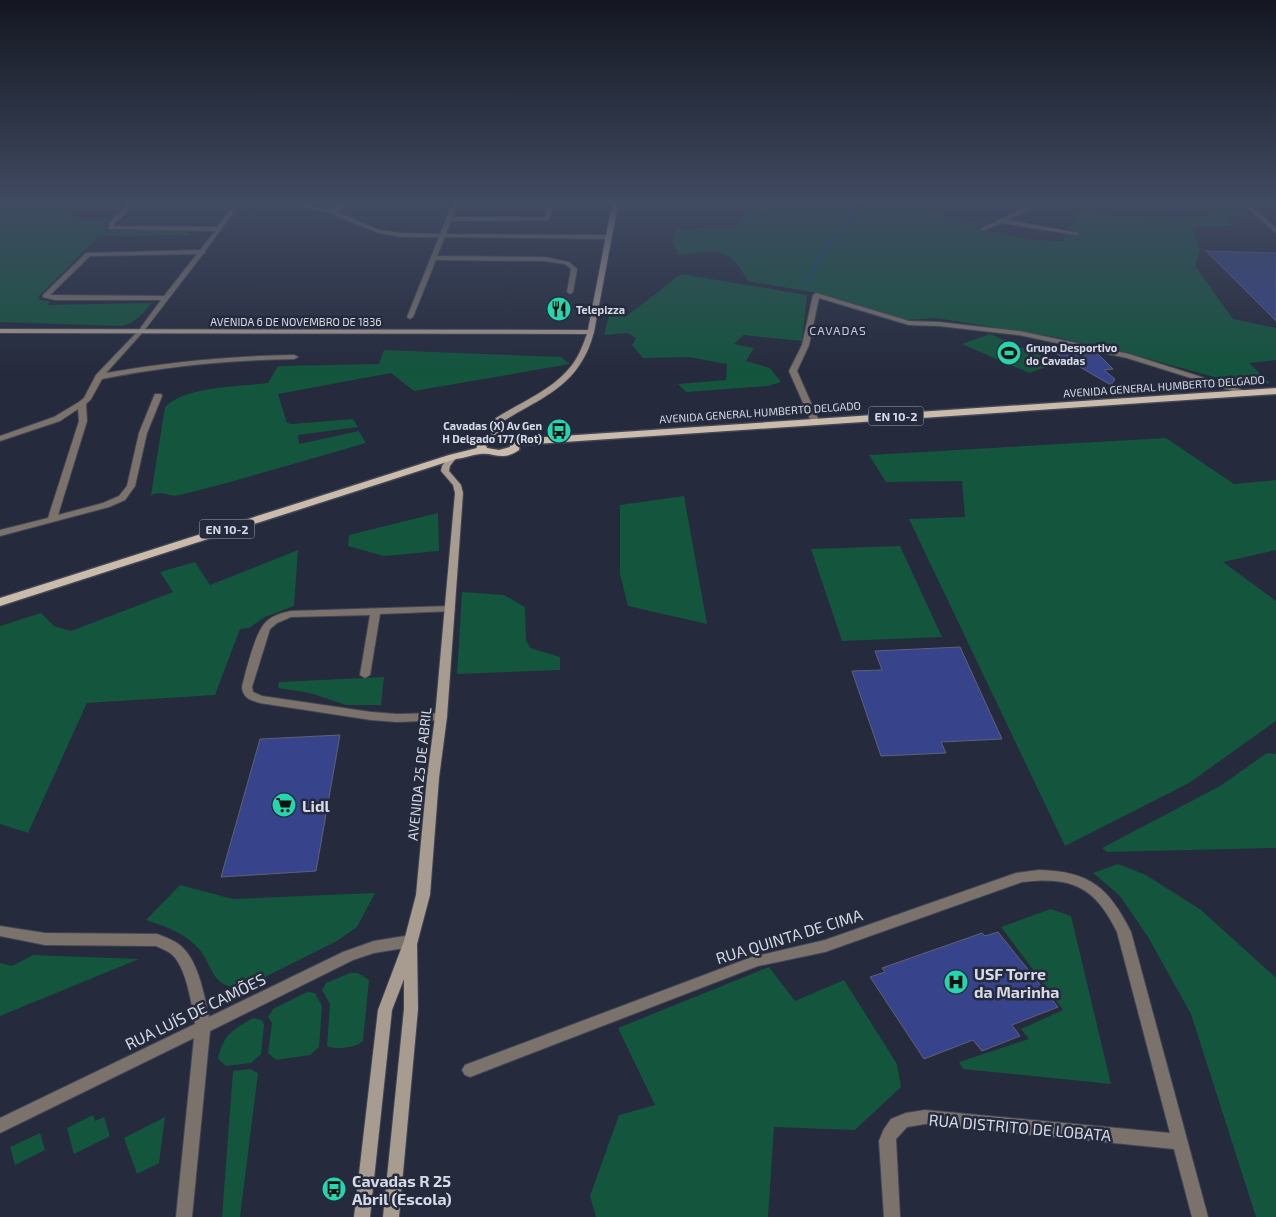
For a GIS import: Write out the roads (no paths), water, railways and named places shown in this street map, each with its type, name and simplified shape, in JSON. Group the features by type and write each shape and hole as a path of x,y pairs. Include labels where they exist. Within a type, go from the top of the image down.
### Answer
{"main road":[{"path":"483,450 481,445 483,442 495,437 495,425 499,420 567,378 578,364 587,347 591,332 604,261"},
{"name":"AVENIDA 6 DE NOVEMBRO DE 1836","path":"0,331 591,332"},
{"name":"AVENIDA GENERAL HUMBERTO DELGADO","path":"495,437 509,438 515,442 1276,391"},
{"name":"AVENIDA GENERAL HUMBERTO DELGADO","path":"483,450 493,453 506,452 515,448 515,442"},
{"name":"EN 10-2","path":"0,602 453,457 483,450"},
{"name":"AVENIDA 25 DE ABRIL","path":"362,1217 384,1010 411,941 423,895 433,778 441,717 459,489 445,471 446,466 453,457"},
{"name":"AVENIDA 25 DE ABRIL","path":"391,1217 410,1009 411,941"}],"street":[{"path":"81,261 45,296 55,298 167,298"},
{"path":"1,441 57,419 82,404 87,399 99,377 141,331 196,261"},
{"path":"410,317 434,261"},
{"path":"557,261 566,262 574,269 570,292"},
{"path":"815,421 793,371 799,362 811,324 816,295 909,323 939,324 1019,334 1128,356 1194,374 1218,385 1248,393"},
{"path":"99,377 139,369 228,358 294,357"},
{"path":"0,533 106,505 122,498 131,486 143,434 158,396"},
{"path":"52,519 83,421 82,404"},
{"path":"441,717 397,718 371,716 260,699 248,694 247,687 265,629 269,623 277,618 291,614 450,609"},
{"path":"365,675 376,611"},
{"name":"RUA QUINTA DE CIMA","path":"470,1070 757,961 825,946 1021,877 1037,874 1066,876 1080,880 1103,896 1119,919 1180,1142"},
{"path":"0,931 45,939 144,939 168,943 183,958 195,985 203,1026 184,1217"},
{"name":"RUA LUÍS DE CAMÕES","path":"0,1126 348,956 374,947 411,941"},
{"name":"RUA DISTRITO DE LOBATA","path":"892,1217 887,1142 892,1130 898,1123 909,1118 925,1117 1180,1142"},
{"path":"1180,1142 1200,1217"}],"waterway":[{"path":"805,284 818,261"}],"place":[{"name":"Telepizza","path":"559,309"},
{"name":"Grupo Desportivo do Cavadas","path":"1009,353"},
{"name":"Cavadas (X) Av Gen H Delgado 177 (Rot)","path":"559,431"},
{"name":"Lidl","path":"284,805"},
{"name":"USF Torre da Marinha","path":"956,982"},
{"name":"Cavadas R 25 Abril (Escola)","path":"334,1189"}],"district":[{"name":"CAVADAS","path":"838,330"}]}
